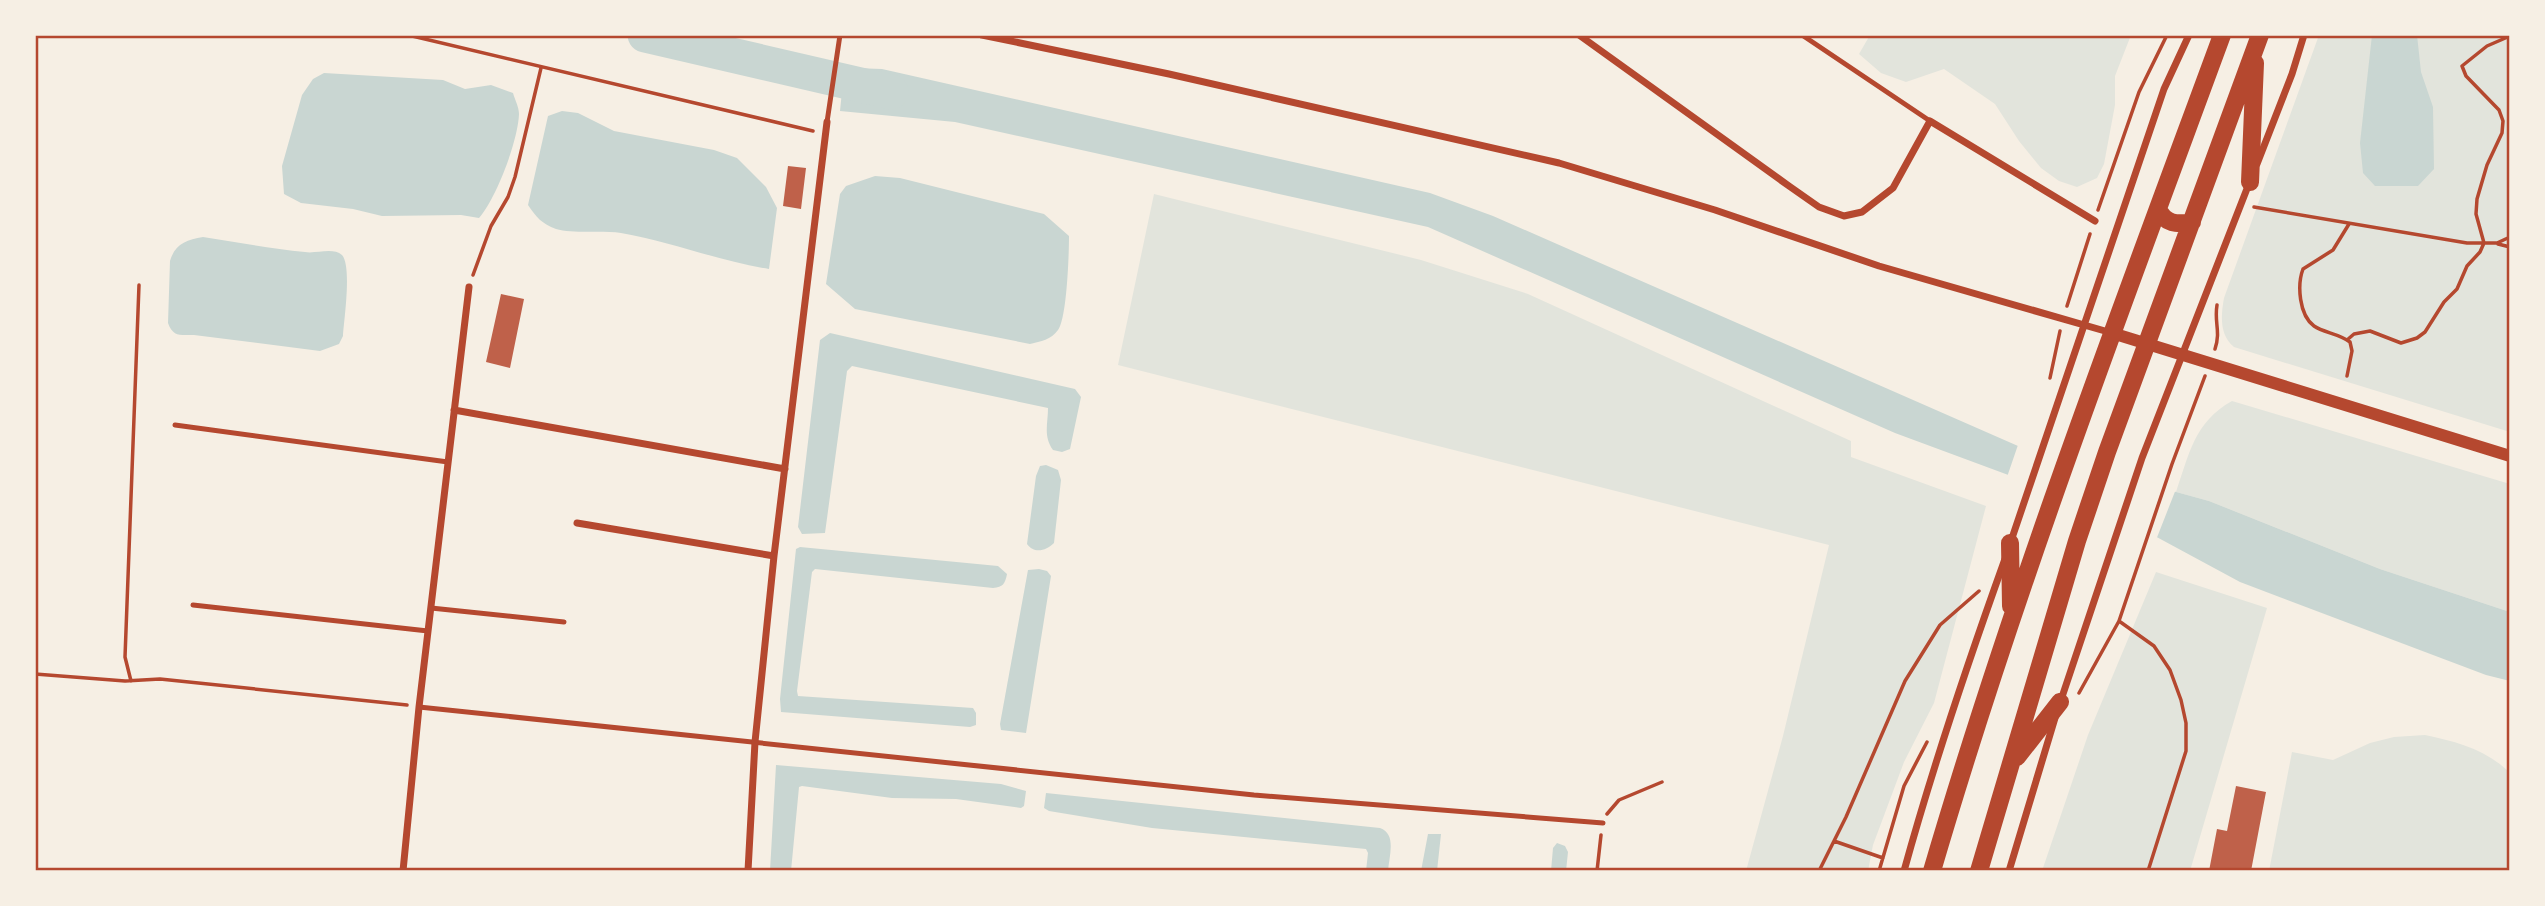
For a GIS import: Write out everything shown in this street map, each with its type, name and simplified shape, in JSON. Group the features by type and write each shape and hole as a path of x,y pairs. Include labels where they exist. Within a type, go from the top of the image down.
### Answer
{"main road":[{"path":"1932,871 1969,744 2045,517 2222,35"},
{"path":"2250,182 2258,41"},
{"path":"1979,871 2077,541 2258,41"},
{"path":"2158,209 2161,218 2167,221 2178,225 2192,222"},
{"path":"2010,543 2011,620"},
{"path":"2011,766 2060,702"}],"street":[{"path":"982,35 1196,80 1559,163 1716,210 1880,266 2210,362 2510,456"},
{"path":"1579,35 1819,207 1844,216 1862,212 1893,188 1930,121 2095,221"},
{"path":"1904,871 1981,621 2024,505 2164,89 2189,35"},
{"path":"2009,871 2060,702 2142,458 2292,74 2304,35"},
{"path":"748,871 755,742 774,556 828,122"},
{"path":"403,871 419,707 469,287"},
{"path":"454,410 785,469"},
{"path":"577,523 774,556"}],"lane":[{"path":"828,122 840,35"},
{"path":"1802,35 1930,121"},
{"path":"174,425 448,462"},
{"path":"193,605 428,631"},
{"path":"431,608 564,622"},
{"path":"419,707 1254,795 1603,823"}],"path":[{"path":"408,35 826,134"},
{"path":"2347,340 2354,334 2370,331 2401,343 2417,338 2426,332 2444,302 2457,289 2467,266 2480,252 2484,243 2476,214 2477,199 2487,165 2502,133 2503,121 2499,110 2466,76 2462,66 2487,46 2510,36"},
{"path":"469,287 491,226 508,197 515,177 541,68"},
{"path":"2252,206 2466,243 2497,243 2510,247"},
{"path":"2347,376 2352,351 2347,340 2313,326 2308,319 2299,289 2303,269 2333,250 2349,224"},
{"path":"2497,243 2510,237"},
{"path":"131,681 125,657 139,285"},
{"path":"2140,557 2220,335 2215,322 2217,302"},
{"path":"1819,871 1905,681 1940,625 1983,588"},
{"path":"2119,621 2154,646 2170,670 2186,723 2186,751 2148,871"},
{"path":"35,674 131,681 160,679 419,707"},
{"path":"1597,871 1606,815 1619,800 1662,782"},
{"path":"1834,841 1883,858"}],"shaded area":[{"path":"1870,35 2131,35 2115,76 2115,105 2104,164 2097,178 2077,187 2059,181 2041,168 2019,141 1995,104 1944,69 1906,82 1881,73 1859,54"},
{"path":"2319,35 2510,35 2510,432 2234,347 2223,331 2224,298"},
{"path":"2372,35 2417,35 2421,72 2433,107 2434,169 2418,186 2375,186 2363,173 2360,143"},
{"path":"854,68 882,69 1430,193 1493,216 2034,453 2209,501 2380,569 2510,612 2510,681 2486,675 2240,582 2114,514 1895,433 1428,227 955,122 840,111 844,71"},
{"path":"324,73 443,80 465,89 491,85 513,93 519,114 515,139 499,184 479,218 461,215 382,216 353,209 301,203 284,194 282,166 302,95 313,79"},
{"path":"562,111 578,113 614,131 714,150 737,158 766,187 777,208 769,269 640,237 614,232 563,230 543,222 528,205 548,116"},
{"path":"875,176 900,178 1044,214 1069,236 1065,300 1058,330 1046,340 1030,344 855,309 826,284 840,194 846,186"},
{"path":"1154,194 1421,260 1528,294 1851,441 1851,457 1986,506 1934,703 1904,762 1873,845 1868,871 1746,871 1783,736 1829,545 1118,365"},
{"path":"203,237 292,251 334,251 342,255 347,270 347,294 343,336 339,344 320,351 175,333 168,323 170,261 175,250 182,244"},
{"path":"830,333 1075,389 1081,397 1070,449 1062,452 1053,450 1050,445 1047,430 1048,408 852,366 847,371 825,533 802,534 798,527 820,340"},
{"path":"2232,401 2510,484 2510,612 2380,569 2209,501 2176,492 2189,452 2201,429 2219,409"},
{"path":"1046,465 1058,470 1061,480 1054,543 1037,550 1027,544 1036,476 1040,466"},
{"path":"800,547 998,566 1007,574 1003,584 993,588 815,569 812,572 798,696 973,708 976,725 970,727 781,712 780,699 796,549"},
{"path":"1028,570 1047,571 1051,576 1026,733 1001,730"},
{"path":"2156,572 2267,608 2190,871 2042,871 2088,735"},
{"path":"2425,735 2481,752 2510,773 2510,871 2269,871 2292,752 2333,760 2370,743 2394,737"},
{"path":"776,765 1001,784 1026,791 1024,806 1021,808 956,799 892,798 802,786 799,787 791,871 770,871"},
{"path":"1046,793 1380,828 1389,835 1390,840 1388,871 1366,871 1366,849 1152,828 1049,811 1044,808"},
{"path":"1428,834 1441,834 1437,871 1421,871"},
{"path":"1557,843 1565,846 1568,852 1566,871 1551,871 1553,848"}],"pier":[{"path":"2019,442 2176,489 2156,540 2113,517 2007,477"}],"building":[{"path":"788,166 806,168 801,209 783,206"},
{"path":"501,294 524,299 510,368 486,362"},
{"path":"2236,786 2266,792 2251,871 2209,871 2217,829 2227,831"}],"waterway":[{"path":"645,35 891,92"}]}
